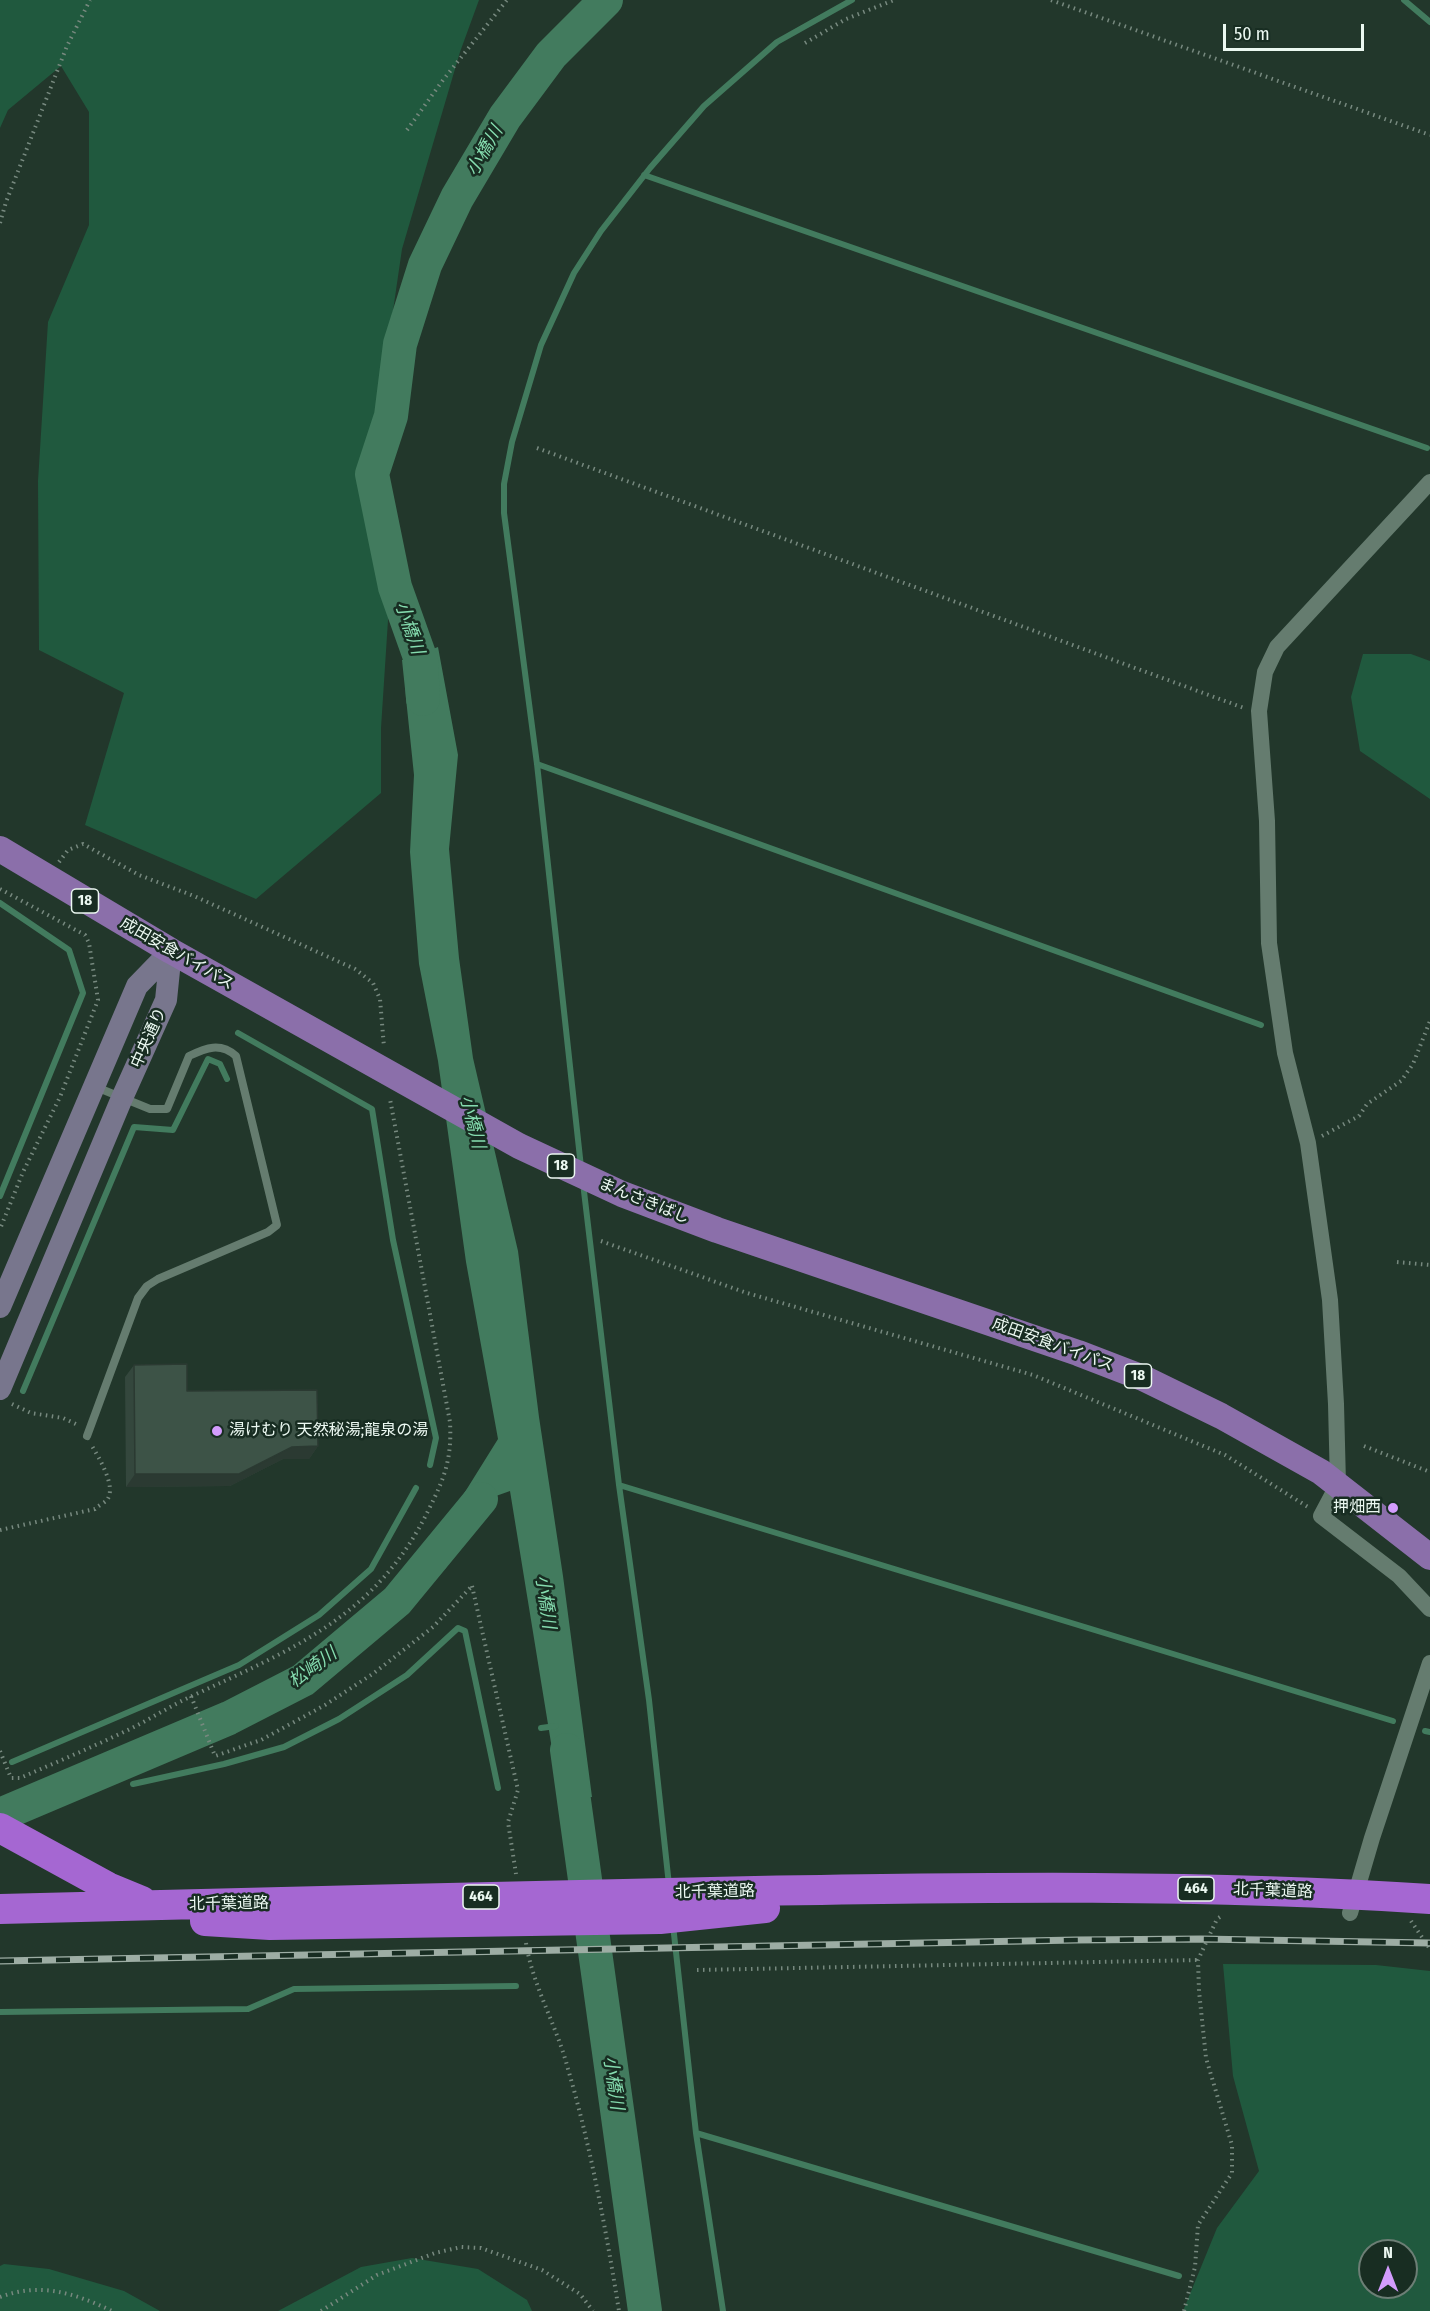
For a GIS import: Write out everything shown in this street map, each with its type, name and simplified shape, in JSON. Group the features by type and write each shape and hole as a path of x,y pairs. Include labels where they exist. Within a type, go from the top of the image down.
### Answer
{"highway":[{"path":"0,1828 108,1887 148,1904 178,1916 230,1923 270,1925 660,1919 962,1887"},
{"name":"北千葉道路","path":"0,1909 962,1887 1167,1888 1342,1893 1430,1899"}],"main road":[{"name":"成田安食バイパス","path":"0,849 325,1039"},
{"name":"まんさきばし","path":"325,1039 519,1146 602,1185 717,1230 812,1262"},
{"name":"成田安食バイパス","path":"812,1262 1078,1353 1143,1378 1221,1416 1338,1484 1430,1557"}],"street":[{"path":"1430,482 1277,647 1265,672 1259,711 1267,820 1269,943 1284,1053 1308,1143 1330,1300 1338,1484 1321,1516 1399,1576 1430,1609"},
{"name":"中央通り","path":"0,1307 137,986 171,951"},
{"name":"中央通り","path":"4,1396 122,1098 166,1000 171,951"},
{"path":"1350,1913 1372,1838 1430,1663"}],"lane":[{"path":"87,1436 138,1298 147,1286 158,1279 268,1233 276,1225 236,1056 228,1049 207,1048 189,1056 167,1109 150,1109 93,1086"}],"path":[{"path":"0,223 6,202 63,57 90,0"},
{"path":"407,130 443,80 507,0"},
{"path":"806,44 846,19 894,0"},
{"path":"1051,0 1430,135"},
{"path":"537,448 1242,707 1259,711"},
{"path":"48,879 68,850 83,844 139,875 194,896 355,969 374,982 380,999 384,1054"},
{"path":"0,889 85,935 89,943 99,1000 60,1098 23,1172 0,1229"},
{"path":"1308,1143 1359,1116 1367,1104 1401,1082 1413,1064 1430,1021"},
{"path":"0,1751 10,1778 20,1779 133,1727 191,1696 247,1672 306,1641 349,1612 377,1584 403,1555 423,1523 444,1478 452,1445 450,1422 389,1096"},
{"path":"601,1241 747,1293 1033,1375 1225,1455 1321,1516"},
{"path":"1397,1262 1430,1265"},
{"path":"0,1530 95,1509 107,1500 111,1489 104,1464 82,1427 63,1418 32,1413 4,1396"},
{"path":"1364,1446 1430,1472"},
{"path":"191,1696 215,1756 261,1740 374,1673 433,1626 472,1586 518,1790 508,1822 517,1879"},
{"path":"1184,2311 1195,2267 1198,2225 1232,2172 1232,2145 1206,2058 1198,1991 1198,1960 1217,1918 1231,1910"},
{"path":"525,1937 529,1960 568,2067 606,2231 619,2311"},
{"path":"697,1970 1198,1960"},
{"path":"321,2311 377,2275 435,2253 461,2247 481,2248 542,2270 580,2294 593,2311"},
{"path":"0,2297 19,2290 57,2290 91,2301 112,2311"}],"shaded area":[{"path":"0,0 479,0 460,52 402,249 373,448 389,605 381,728 381,793 256,899 85,825 124,693 39,650 38,481 48,322 89,225 89,112 61,66 8,110 0,128"},
{"path":"1363,654 1411,654 1430,661 1430,799 1360,751 1351,697"},
{"path":"1223,1964 1376,1965 1430,1971 1430,2311 1183,2311 1217,2228 1259,2171 1233,2076"},
{"path":"412,2258 478,2269 527,2300 532,2311 278,2311 361,2267"},
{"path":"4,2264 49,2269 124,2291 160,2311 0,2311 0,2266"}],"water":[{"path":"438,647 458,755 449,849 459,958 473,1058 518,1251 592,1797 560,1798 510,1491 496,1496 445,1569 455,1508 498,1439 466,1262 438,1061 419,964 410,852 414,775 402,660"}],"building":[{"name":"湯けむり 天然秘湯;龍泉の湯","path":"187,1364 187,1391 317,1390 318,1446 292,1447 239,1474 135,1474 134,1365"}],"waterway":[{"name":"小橋川","path":"423,699 421,660 395,587 372,474 391,416 400,344 425,265 457,198 505,117 551,55 606,0"},
{"path":"581,1167 537,764 504,513 504,484 512,442 541,345 574,273 601,231 650,168 704,106 777,42 852,0"},
{"path":"1404,0 1430,22"},
{"path":"644,175 1427,448"},
{"path":"537,764 1261,1025"},
{"path":"0,903 69,950 83,993 0,1196"},
{"path":"238,1033 372,1109 393,1240 436,1438 430,1465"},
{"path":"23,1391 134,1127 173,1130 208,1059 220,1064 227,1079"},
{"path":"583,1183 619,1485 649,1700 669,1885"},
{"path":"619,1485 1393,1721"},
{"path":"12,1762 239,1665 319,1615 371,1569 416,1488"},
{"name":"松崎川","path":"0,1815 229,1718 303,1680 397,1601 481,1499"},
{"path":"133,1784 224,1764 284,1747 339,1719 407,1675 458,1628 465,1631 498,1788"},
{"path":"541,1728 556,1726"},
{"path":"1425,1731 1430,1732"},
{"name":"小橋川","path":"567,1750 645,2311"},
{"path":"673,1925 696,2133 723,2311"},
{"path":"0,2012 248,2009 294,1989 516,1986"},
{"path":"696,2133 1179,2276"}],"railway":[{"path":"0,1961 1076,1940 1201,1939 1430,1943"}],"place":[{"name":"湯けむり 天然秘湯;龍泉の湯","path":"217,1431"},
{"name":"押畑西","path":"1393,1508"}]}
